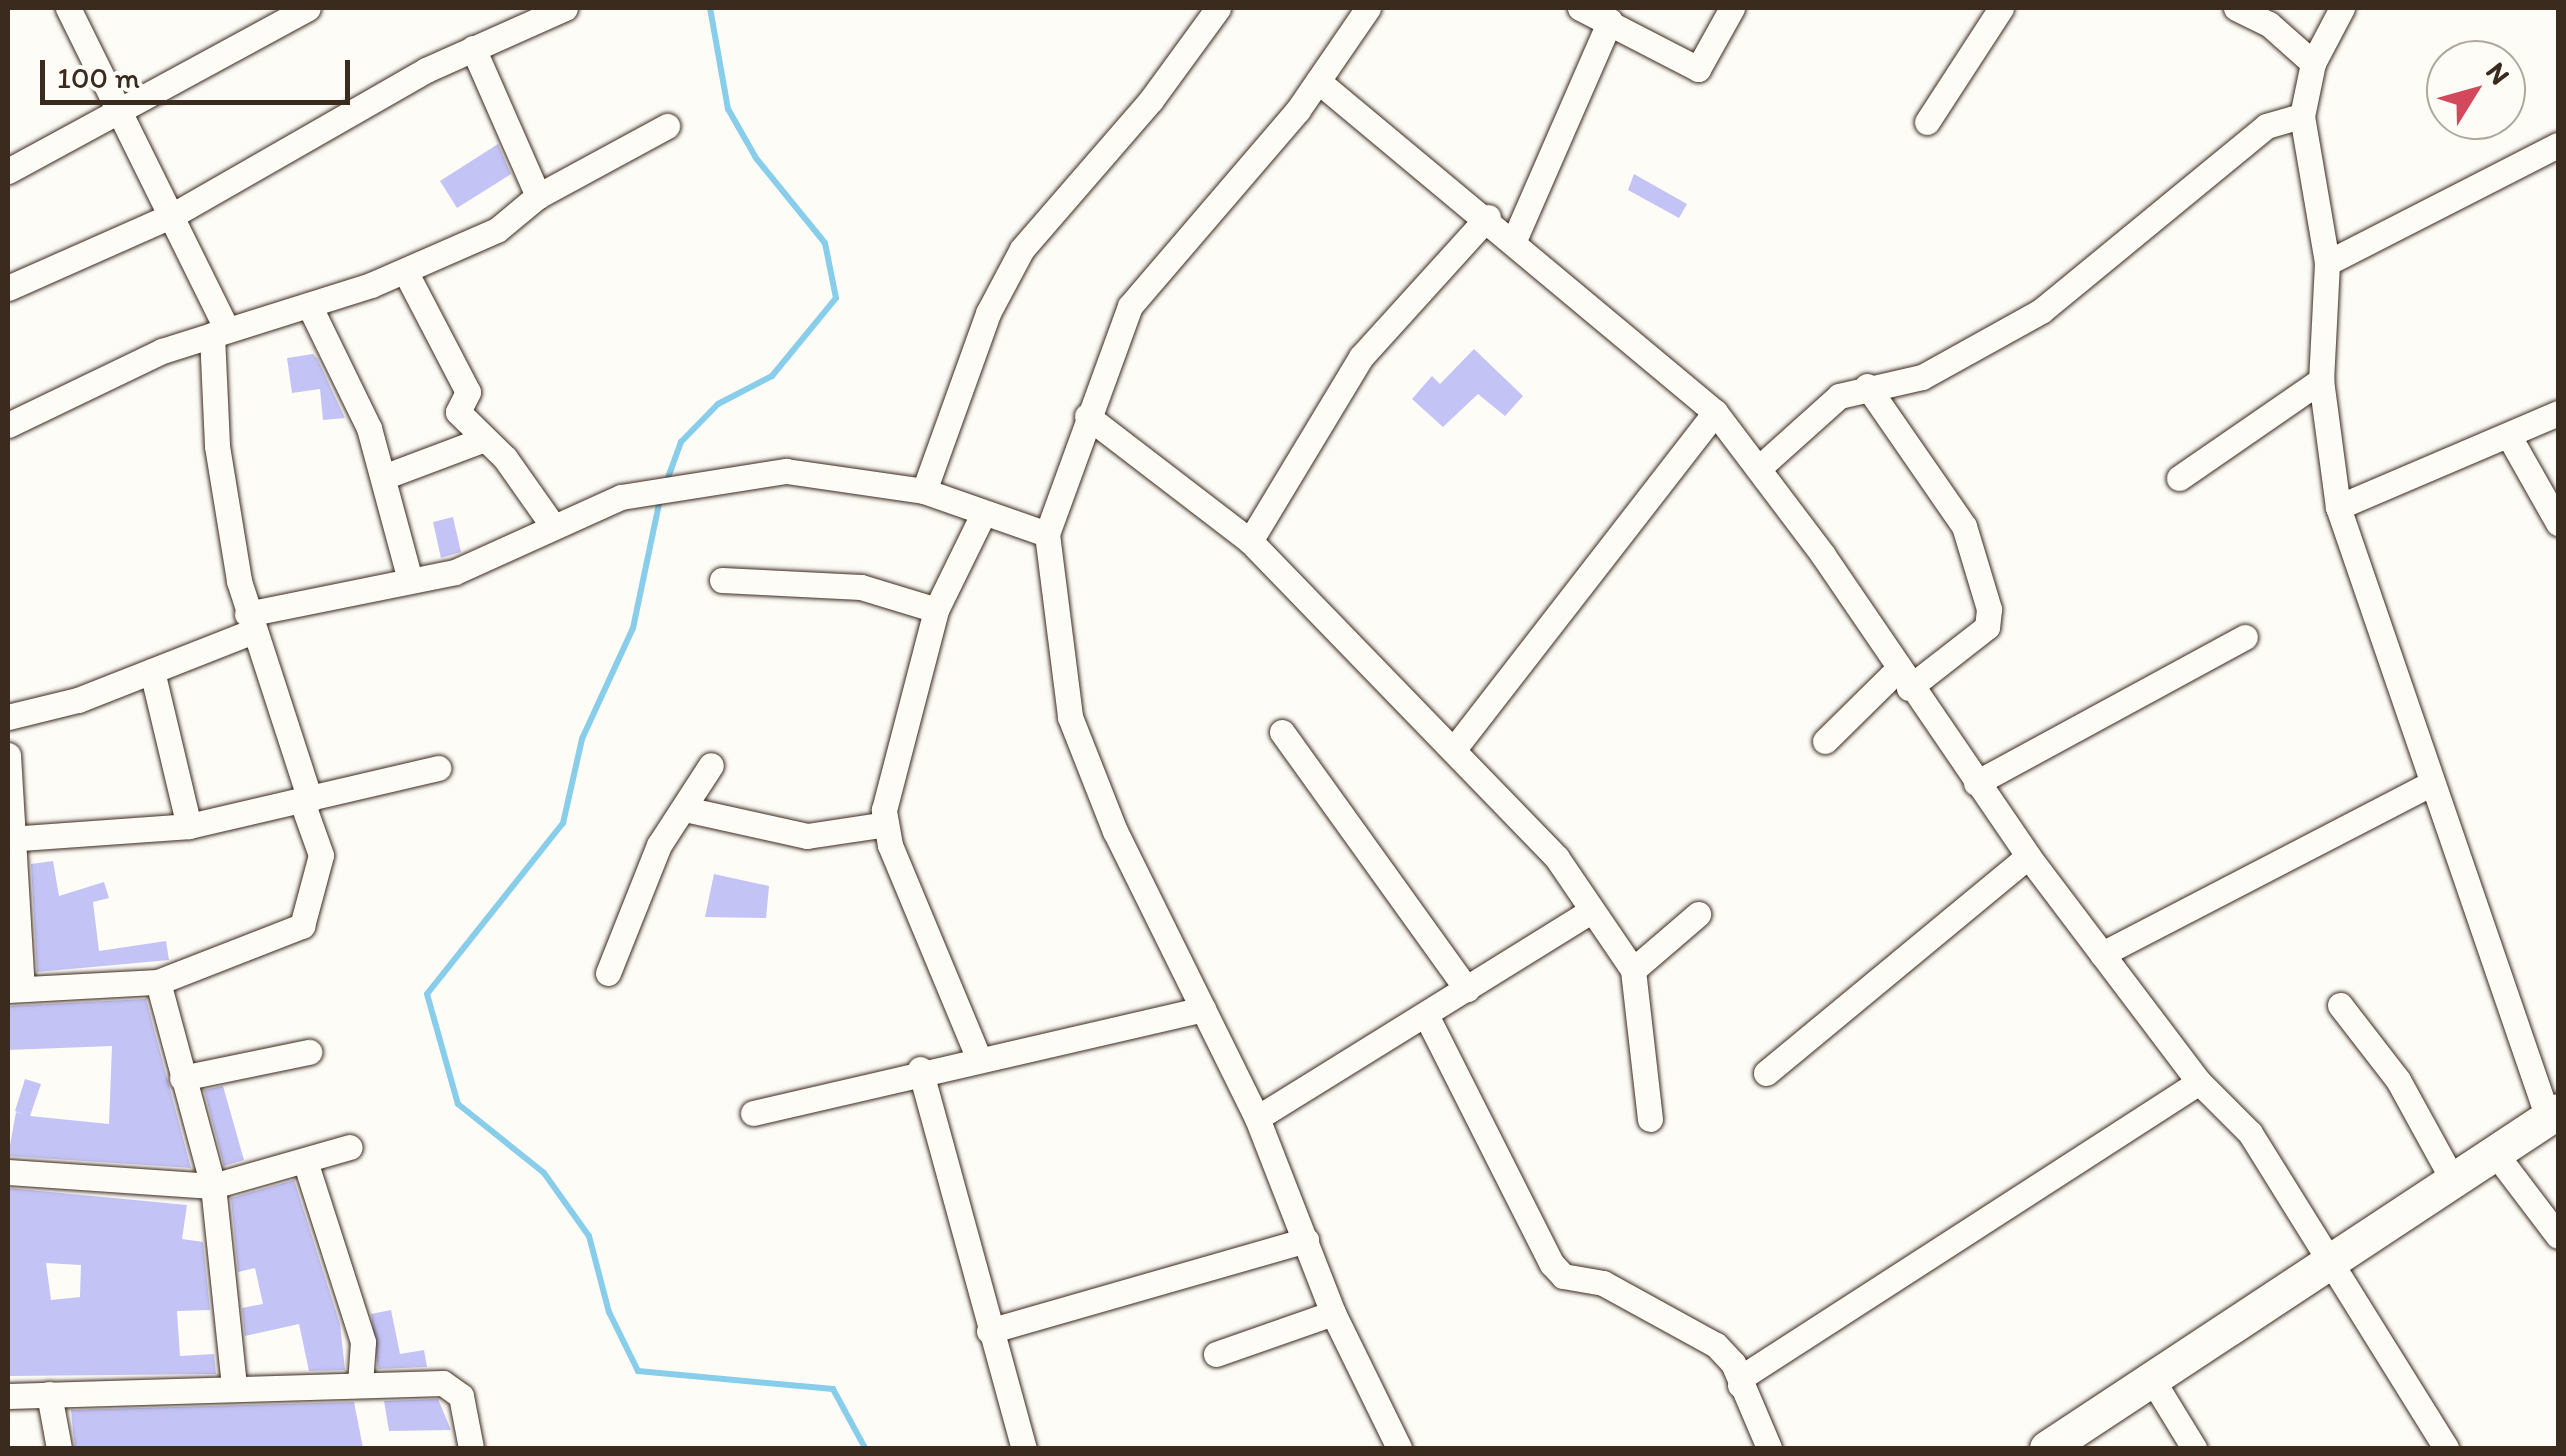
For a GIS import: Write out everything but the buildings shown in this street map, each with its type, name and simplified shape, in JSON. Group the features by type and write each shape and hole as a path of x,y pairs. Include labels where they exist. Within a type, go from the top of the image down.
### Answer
{"main road":[{"path":"2047,1448 2553,1115"}],"street":[{"path":"8,754 14,990 158,982 302,926 320,854 249,623 217,446 220,333 173,215 68,8"},
{"path":"8,170 122,115 308,8"},
{"path":"8,288 173,215 473,48 564,8"},
{"path":"924,491 988,313 1022,250 1151,100 1218,8"},
{"path":"1368,8 1318,81 1130,306 1047,534 1070,717 1115,831 1258,1118 1334,1313 1399,1448"},
{"path":"1580,8 1698,69 1732,8"},
{"path":"1927,122 2001,8"},
{"path":"2236,8 2270,24 2313,63"},
{"path":"2342,8 2313,63 2302,116 2327,263 2321,380 2338,507 2428,785 2553,1115"},
{"path":"1515,238 1610,21"},
{"path":"473,48 538,196"},
{"path":"1318,81 1515,238 1715,412 1760,467 2028,856 2199,1082 2250,1133 2328,1265 2446,1448"},
{"path":"1760,467 1839,396 1867,386 1922,377 1965,359 2041,311 2266,126 2302,116"},
{"path":"10,416 220,333 405,271 497,230 538,196 668,126"},
{"path":"2327,263 2558,145"},
{"path":"1250,541 1361,357 1488,217"},
{"path":"405,271 468,392 458,412 482,440 505,458 553,526"},
{"path":"308,305 386,476 409,576"},
{"path":"2179,478 2321,380"},
{"path":"1825,741 1903,679 1988,627 1989,608 1964,526 1867,386"},
{"path":"1454,749 1715,412"},
{"path":"2338,507 2510,438 2558,413"},
{"path":"1087,416 1250,541 1557,858 1632,970 1650,1119"},
{"path":"2510,438 2558,523"},
{"path":"386,476 482,440"},
{"path":"8,717 152,671 249,623 409,576 455,572 621,496 786,471 924,491 1047,534"},
{"path":"979,1060 886,824 936,610 983,514"},
{"path":"722,580 860,587 936,610"},
{"path":"1976,783 2246,637"},
{"path":"152,671 189,826"},
{"path":"1282,732 1468,989"},
{"path":"608,973 658,845 711,765"},
{"path":"8,838 189,826 438,768"},
{"path":"2102,954 2428,785"},
{"path":"685,809 807,836 886,824"},
{"path":"1766,1073 2028,856"},
{"path":"1258,1118 1592,910"},
{"path":"1632,970 1698,914"},
{"path":"158,982 213,1186 234,1387"},
{"path":"2340,1005 2398,1080 2454,1182"},
{"path":"753,1113 920,1070 1203,1008"},
{"path":"1426,1015 1552,1264 1563,1276 1602,1283 1716,1346 1769,1448"},
{"path":"182,1078 309,1052"},
{"path":"920,1070 988,1332 1024,1448"},
{"path":"1740,1386 1745,1375 2199,1082"},
{"path":"8,1172 213,1186 350,1147"},
{"path":"2495,1153 2558,1236"},
{"path":"305,1161 364,1342 360,1384"},
{"path":"988,1332 1306,1240"},
{"path":"1216,1354 1334,1313"},
{"path":"2153,1381 2194,1448"},
{"path":"8,1396 360,1384 454,1386 470,1448"},
{"path":"49,1394 58,1448"}],"waterway":[{"path":"666,483 681,442 718,404 772,376 836,298 825,243 756,158 728,109 710,8"},
{"path":"660,499 633,628 582,739 563,823 427,994 458,1104 544,1173 589,1236 609,1312 638,1371 833,1389 865,1448"}]}
